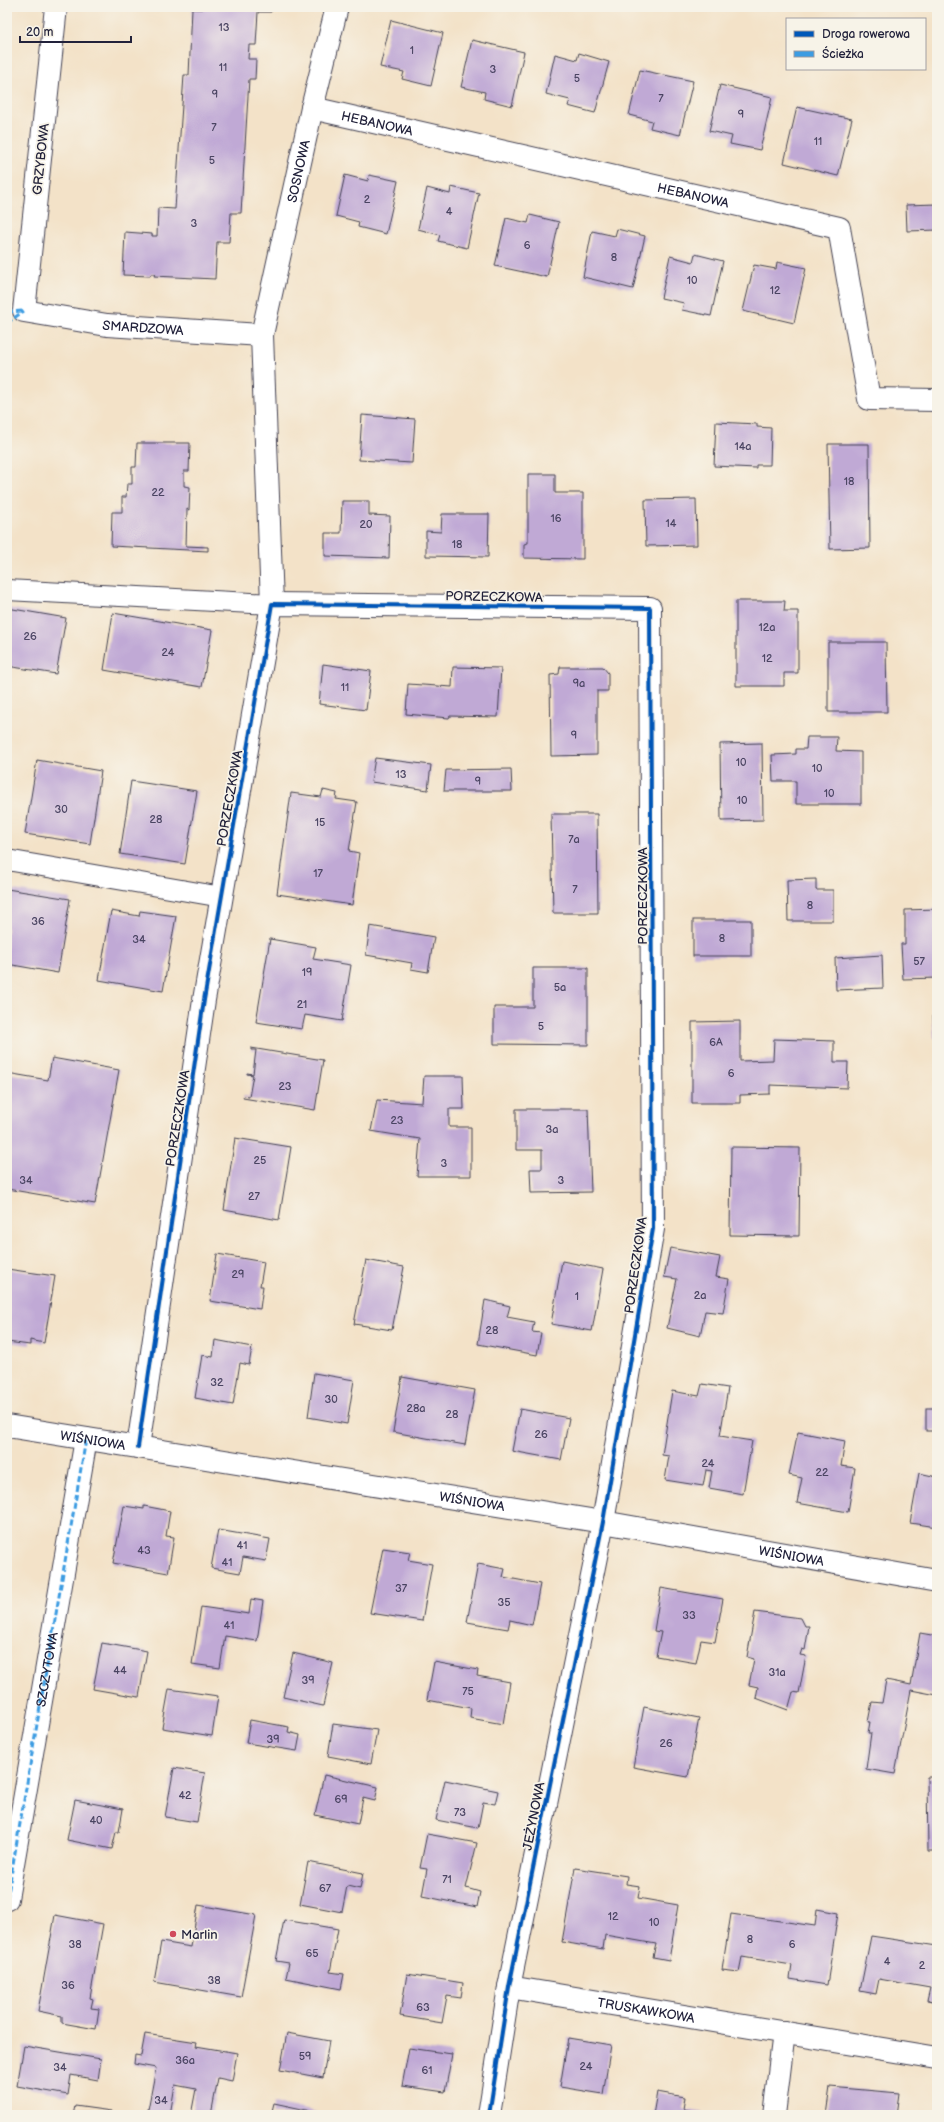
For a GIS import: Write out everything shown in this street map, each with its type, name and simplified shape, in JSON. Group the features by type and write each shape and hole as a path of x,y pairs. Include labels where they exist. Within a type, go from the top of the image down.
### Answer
{"street":[{"name":"GRZYBOWA","path":"24,311 56,7"},
{"name":"SOSNOWA","path":"262,335 312,108 337,7"},
{"name":"HEBANOWA","path":"312,108 839,228 869,398 937,400"},
{"name":"SMARDZOWA","path":"24,311 107,325 262,335"},
{"name":"PORZECZKOWA","path":"138,1447 204,1000 272,604 262,335"},
{"name":"PORZECZKOWA","path":"272,604 650,608 653,1229 603,1522"},
{"name":"WIŚNIOWA","path":"7,1426 603,1522 937,1581"},
{"name":"SZCZYTOWA","path":"7,1899 86,1439"},
{"name":"JEŻYNOWA","path":"489,2115 509,1987 603,1522"},
{"name":"TRUSKAWKOWA","path":"509,1987 937,2058"},
{"path":"774,2115 784,2032"}],"lane":[{"path":"7,590 272,604"},
{"path":"7,860 222,897"}],"building":[{"path":"202,7 272,7 271,12 258,12 256,45 249,45 248,59 256,59 255,79 249,79 241,213 231,213 229,242 217,242 215,279 154,276 155,274 151,274 150,276 123,275 125,232 152,234 152,236 157,236 158,208 175,209 184,75 189,75 192,9 202,9"},
{"path":"391,20 443,33 431,86 402,79 404,72 380,67"},
{"path":"472,40 524,52 512,106 484,99 485,92 461,87"},
{"path":"579,53 609,62 595,113 568,106 570,100 546,94 555,54 577,60"},
{"path":"640,70 693,81 680,135 650,128 652,121 629,115"},
{"path":"720,85 772,97 760,150 730,144 732,136 709,131"},
{"path":"797,107 852,119 838,176 784,163"},
{"path":"345,175 368,181 369,175 398,181 386,234 358,227 359,222 336,216"},
{"path":"451,187 479,193 467,248 438,241 440,235 418,229 427,188 450,194"},
{"path":"937,204 937,230 907,231 906,205"},
{"path":"530,215 559,222 547,277 495,266 506,218 528,223"},
{"path":"617,229 645,236 633,289 583,277 592,231 615,236"},
{"path":"695,254 723,261 711,316 682,310 684,303 661,298 670,256 693,262"},
{"path":"777,262 806,268 794,323 743,311 754,265 776,269"},
{"path":"362,415 415,419 412,463 359,460"},
{"path":"716,422 757,424 757,427 771,428 770,465 756,465 756,468 714,466"},
{"path":"137,443 190,443 189,471 184,471 184,486 190,487 189,510 187,509 186,546 208,547 208,551 111,546 112,512 122,512 122,497 126,497 127,484 132,484 132,467 136,467"},
{"path":"828,444 869,444 870,548 830,549"},
{"path":"528,474 555,474 555,493 583,493 583,559 524,558 524,544 528,543"},
{"path":"696,499 697,545 646,546 645,500"},
{"path":"342,501 369,501 369,515 390,516 389,558 325,556 325,533 341,533"},
{"path":"442,514 489,514 488,557 426,556 426,531 441,532"},
{"path":"736,601 785,601 784,611 798,611 798,673 784,673 784,686 736,686"},
{"path":"7,608 66,618 56,674 7,666"},
{"path":"113,613 212,630 202,687 104,670"},
{"path":"828,642 886,642 887,712 828,712"},
{"path":"323,664 371,671 366,710 319,704"},
{"path":"453,667 501,668 498,717 450,716 449,718 406,714 408,684 452,687"},
{"path":"560,667 603,667 608,673 608,691 597,691 597,755 551,756 550,675 559,674"},
{"path":"807,737 837,737 836,751 861,752 861,804 796,804 796,781 773,781 772,755 796,754 796,749 806,749"},
{"path":"762,743 763,820 721,821 720,744"},
{"path":"375,758 431,765 428,790 371,782"},
{"path":"37,760 101,771 90,844 25,834"},
{"path":"511,769 512,791 444,791 446,770"},
{"path":"131,781 197,791 185,864 120,854"},
{"path":"323,790 337,793 336,799 357,802 349,851 359,853 352,905 277,894 291,793 321,797"},
{"path":"551,814 597,814 598,913 553,913"},
{"path":"816,879 816,890 833,890 833,921 788,921 787,880"},
{"path":"7,889 70,899 58,973 7,964"},
{"path":"937,909 937,978 903,979 901,944 905,944 905,910"},
{"path":"111,911 139,916 140,911 176,916 163,991 99,980"},
{"path":"693,920 751,920 751,956 693,956"},
{"path":"370,926 434,937 428,972 411,969 412,963 366,955"},
{"path":"270,939 316,947 313,959 351,965 342,1021 305,1015 302,1029 256,1022"},
{"path":"882,955 883,988 836,990 835,958"},
{"path":"533,968 588,968 588,1045 494,1044 494,1007 533,1007"},
{"path":"933,1015 937,1015 937,1038 934,1038"},
{"path":"740,1021 740,1061 773,1060 774,1039 834,1041 834,1062 848,1062 847,1088 770,1085 770,1094 740,1095 740,1103 692,1103 692,1022"},
{"path":"251,1048 323,1060 315,1110 243,1098 244,1096 249,1097 253,1075 247,1074 253,1074 256,1050 251,1050"},
{"path":"52,1058 119,1070 95,1204 7,1189 7,1073 48,1080"},
{"path":"424,1076 463,1076 464,1109 449,1109 449,1127 471,1127 471,1176 417,1176 420,1139 371,1131 377,1100 422,1103"},
{"path":"516,1109 588,1109 591,1192 531,1193 530,1169 542,1169 542,1150 516,1150"},
{"path":"235,1138 291,1147 279,1220 224,1210"},
{"path":"731,1147 800,1148 799,1236 730,1235"},
{"path":"670,1248 720,1257 716,1277 729,1279 723,1313 705,1311 700,1336 667,1328 677,1279 664,1277"},
{"path":"217,1254 264,1262 260,1286 263,1286 260,1309 210,1301"},
{"path":"366,1260 404,1267 392,1330 354,1324"},
{"path":"562,1261 603,1269 592,1331 551,1324"},
{"path":"7,1269 55,1276 44,1343 30,1340 30,1345 7,1342"},
{"path":"485,1300 510,1306 507,1317 534,1322 532,1332 541,1333 537,1355 478,1344"},
{"path":"215,1340 252,1347 249,1365 240,1363 233,1405 195,1398 202,1355 213,1357"},
{"path":"314,1373 354,1380 347,1424 308,1417"},
{"path":"402,1377 475,1390 465,1445 393,1432"},
{"path":"702,1384 728,1388 720,1436 752,1441 743,1494 709,1488 712,1471 706,1470 703,1486 665,1480 669,1456 662,1455 672,1391 699,1396"},
{"path":"926,1408 937,1408 937,1431 926,1431"},
{"path":"520,1409 569,1418 561,1460 512,1451"},
{"path":"798,1432 845,1441 841,1466 855,1468 848,1512 797,1503 802,1478 789,1475"},
{"path":"919,1473 937,1477 937,1527 910,1523"},
{"path":"124,1506 144,1509 144,1506 170,1511 166,1536 174,1537 168,1573 113,1563"},
{"path":"218,1530 270,1539 266,1561 243,1557 240,1573 211,1568"},
{"path":"383,1548 410,1552 408,1560 432,1564 422,1621 370,1613"},
{"path":"478,1564 505,1569 503,1577 540,1584 532,1625 510,1620 508,1629 467,1622"},
{"path":"661,1588 723,1599 715,1642 701,1640 696,1663 656,1656 661,1632 654,1631"},
{"path":"251,1599 263,1601 257,1641 225,1636 220,1668 192,1664 201,1607 249,1614"},
{"path":"755,1612 801,1618 805,1626 809,1626 805,1650 802,1649 800,1655 806,1656 799,1693 793,1692 788,1710 756,1698 758,1687 749,1685 754,1659 747,1657"},
{"path":"920,1633 937,1636 937,1695 911,1690 895,1774 866,1769 871,1733 868,1733 870,1722 868,1722 872,1702 882,1703 886,1680 911,1685"},
{"path":"102,1643 147,1651 139,1697 93,1689"},
{"path":"293,1653 333,1663 323,1706 283,1697"},
{"path":"434,1662 478,1670 477,1676 510,1682 503,1724 470,1718 471,1708 427,1700"},
{"path":"169,1689 218,1696 212,1736 162,1728"},
{"path":"644,1707 699,1718 688,1777 633,1767"},
{"path":"250,1720 289,1727 288,1732 300,1735 297,1751 246,1743"},
{"path":"333,1724 377,1730 371,1764 328,1756"},
{"path":"174,1768 205,1773 197,1822 165,1817"},
{"path":"324,1775 378,1787 375,1801 363,1798 358,1824 315,1815"},
{"path":"927,1777 937,1777 937,1851 928,1851"},
{"path":"445,1780 498,1791 495,1804 483,1802 478,1828 436,1820"},
{"path":"75,1800 123,1809 119,1832 116,1832 112,1849 67,1840"},
{"path":"427,1834 477,1843 466,1888 480,1892 477,1907 422,1896 427,1869 420,1868"},
{"path":"308,1862 363,1873 360,1889 347,1886 342,1912 300,1904"},
{"path":"575,1868 627,1876 626,1884 640,1886 638,1898 678,1905 669,1960 653,1957 656,1944 605,1935 603,1949 562,1942"},
{"path":"198,1905 256,1915 241,1997 154,1982 161,1942 191,1947"},
{"path":"817,1909 838,1913 827,1985 790,1979 792,1965 742,1957 739,1972 722,1970 731,1914 815,1926"},
{"path":"55,1915 103,1924 90,1998 93,1999 91,2008 99,2009 96,2029 62,2023 62,2016 38,2011"},
{"path":"284,1920 338,1929 330,1972 344,1974 341,1989 286,1978 289,1963 276,1961"},
{"path":"871,1936 937,1946 937,2003 927,2001 930,1988 879,1979 876,1994 860,1991"},
{"path":"407,1974 463,1983 461,1998 447,1996 442,2023 400,2016"},
{"path":"287,2033 329,2041 323,2078 280,2070"},
{"path":"145,2034 197,2042 196,2046 237,2053 232,2081 218,2078 211,2115 191,2115 196,2089 175,2085 170,2115 147,2115 156,2068 134,2064 135,2055 141,2056"},
{"path":"568,2038 611,2045 603,2094 560,2087"},
{"path":"24,2046 101,2059 98,2080 71,2075 68,2095 17,2086"},
{"path":"409,2048 452,2054 445,2092 402,2086"},
{"path":"830,2087 899,2093 896,2115 826,2115"},
{"path":"657,2092 685,2097 683,2109 715,2115 653,2115"},
{"path":"274,2103 316,2112 316,2115 271,2115"},
{"path":"75,2106 111,2111 111,2115 73,2115"}],"marked path":[{"path":"7,312 24,311"},
{"path":"7,323 24,311"},
{"path":"7,1899 86,1439"}],"cycle path":[{"path":"138,1447 204,1000 272,604 650,608 653,1229 603,1522 509,1987 489,2115"}],"place":[{"name":"Marlin","path":"173,1934"}]}
